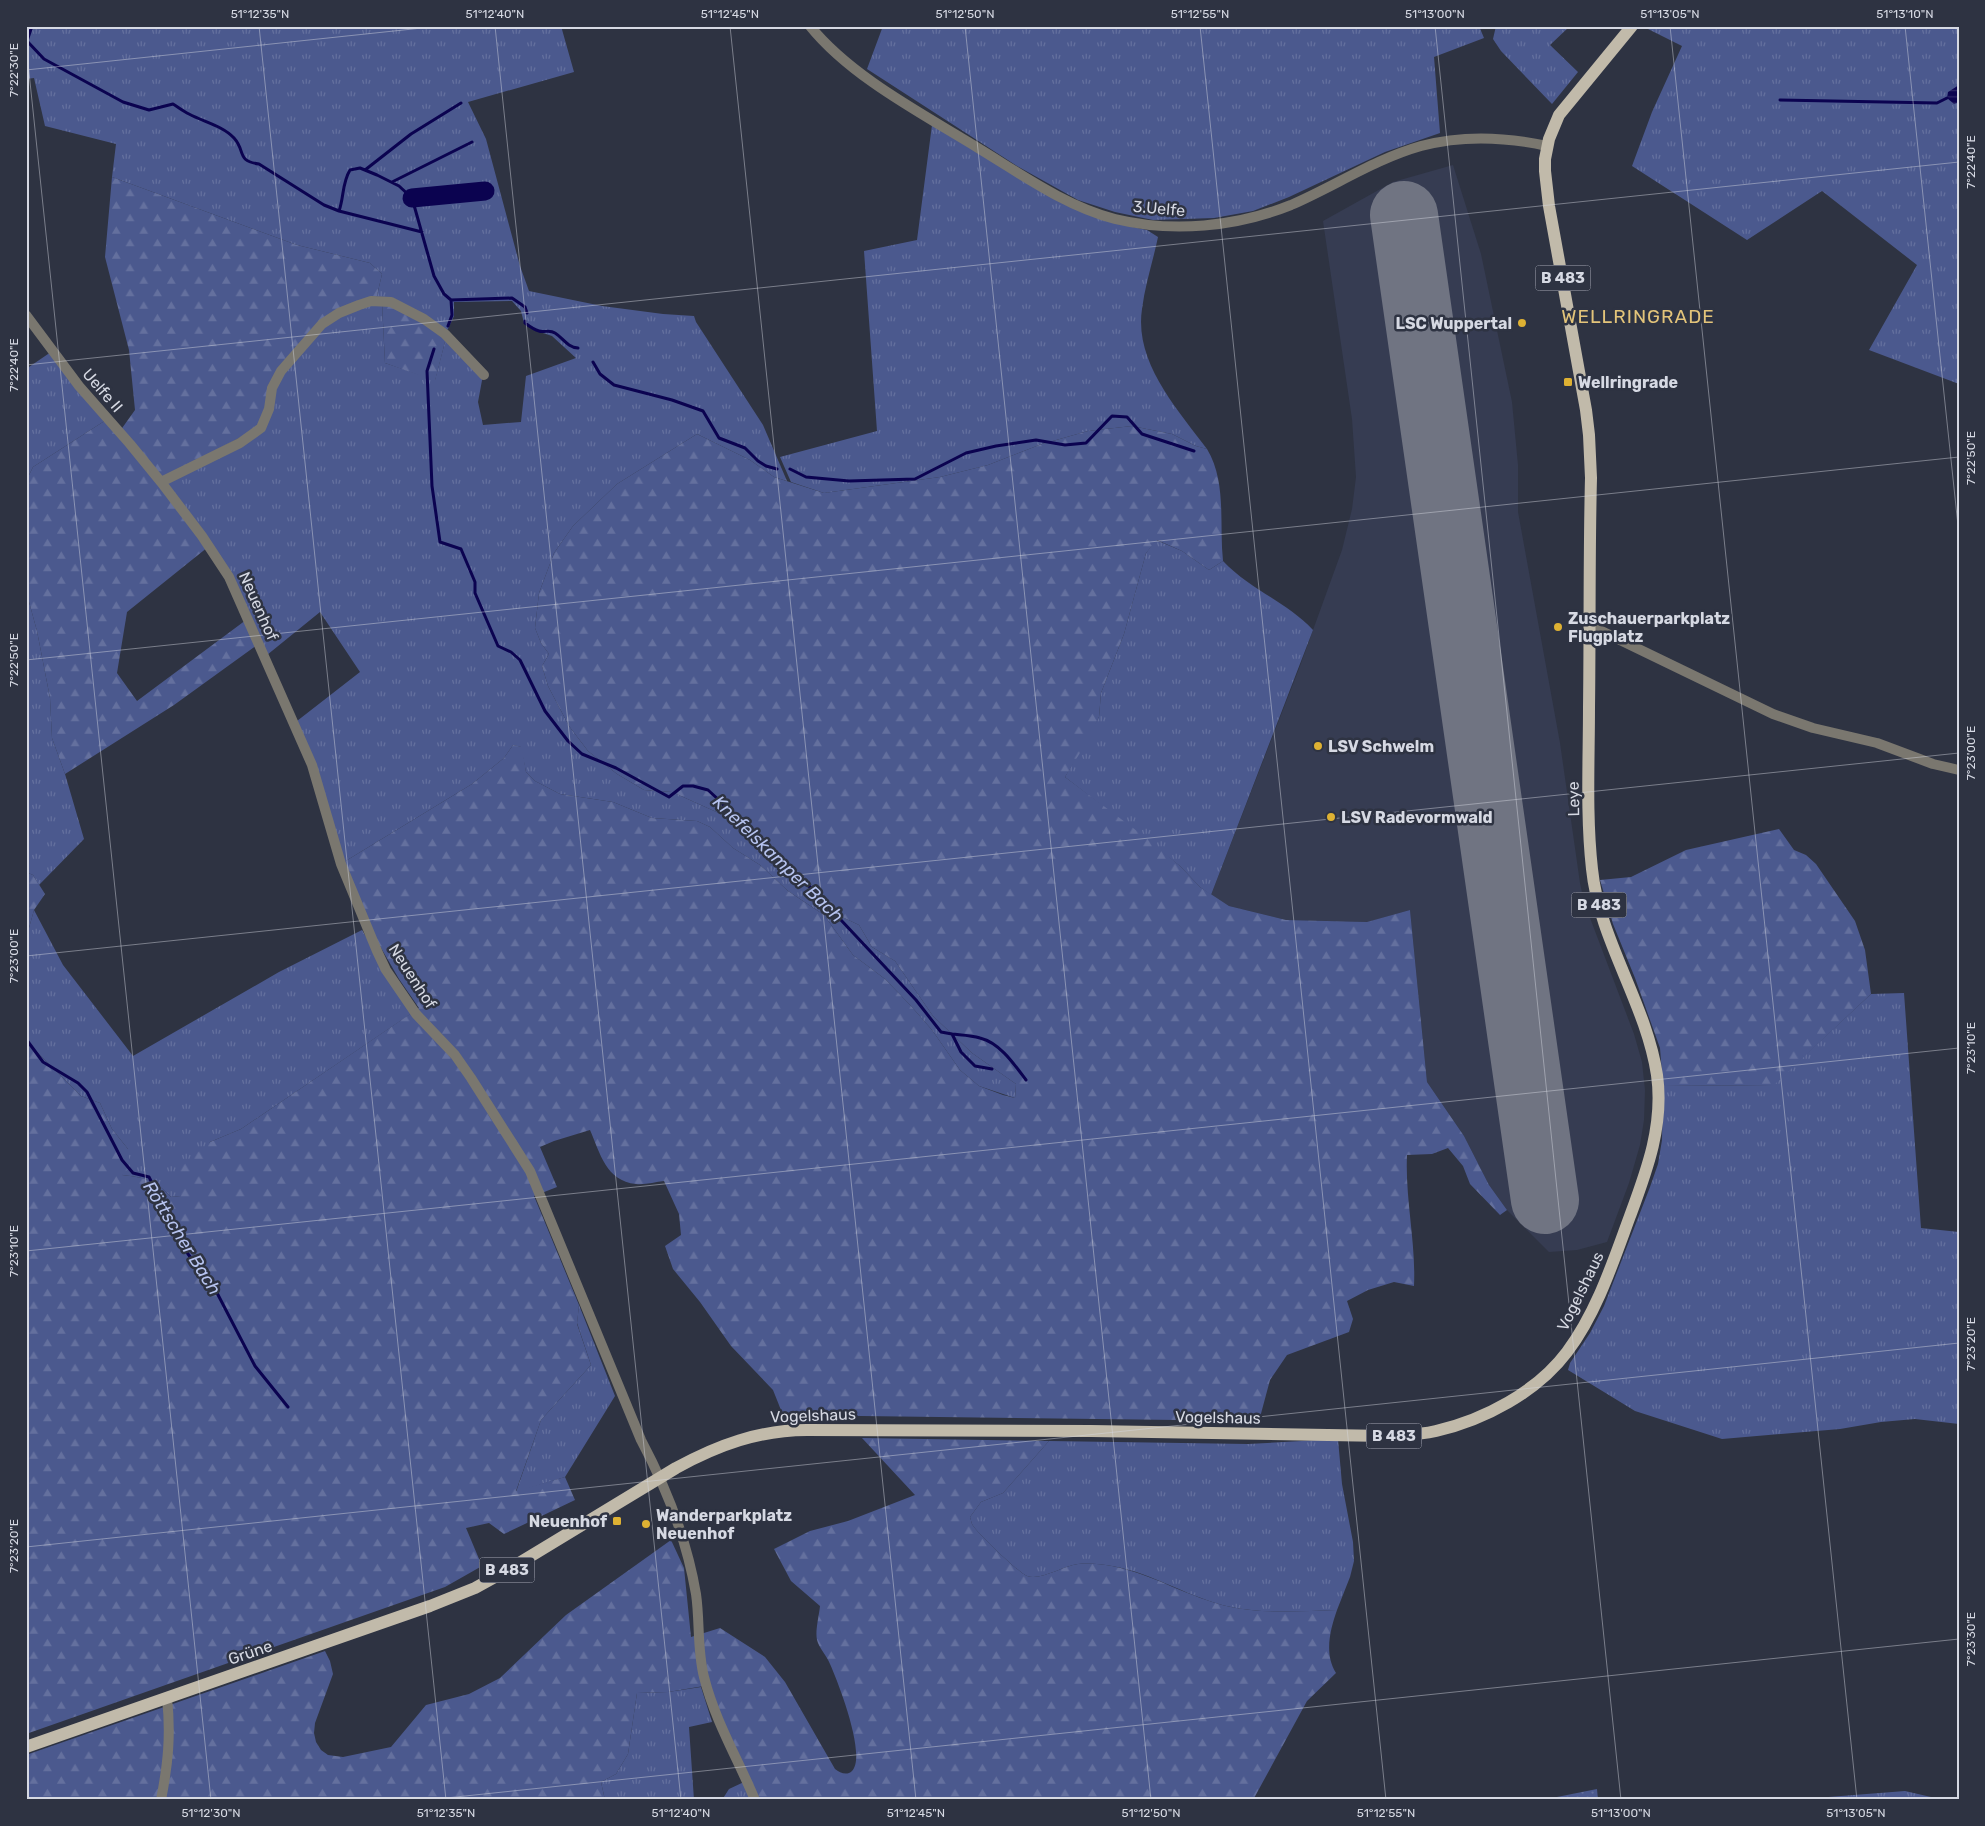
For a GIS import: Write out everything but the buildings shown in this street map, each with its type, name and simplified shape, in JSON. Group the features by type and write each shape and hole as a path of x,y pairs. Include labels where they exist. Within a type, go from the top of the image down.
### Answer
{"main road":[{"name":"B 483","path":"1546,146 1559,115 1632,27"},
{"name":"Leye","path":"1546,146 1546,184 1590,435 1589,791 1591,867 1600,907 1643,1019 1653,1052 1658,1086 1658,1110 1656,1132 1646,1175"},
{"name":"Vogelshaus","path":"660,1477 701,1454 723,1445 751,1436 788,1430 1090,1431 1386,1436 1428,1433 1463,1424 1498,1408 1526,1390 1554,1367 1567,1352 1606,1282 1646,1175"},
{"name":"Grüne","path":"26,1747 430,1606 474,1588 660,1477"}],"street":[{"name":"3.Uelfe","path":"810,26 862,76 1052,193 1115,219 1170,226 1202,226 1251,218 1291,205 1387,158 1422,146 1456,140 1505,139 1546,146"},
{"path":"160,482 240,443 261,428 269,409 272,388 281,371 322,324 339,313 360,304 371,301 392,302 424,318 445,334 484,374"},
{"name":"Uelfe II","path":"26,315 79,386 130,444 160,482"},
{"name":"Neuenhof","path":"160,482 217,557 239,597 312,766 340,864 386,970 416,1014 455,1055 530,1170 641,1440 660,1477 683,1543 693,1580 698,1610 701,1664 709,1694 715,1714 756,1800"},
{"path":"1589,625 1794,722 1877,743 1933,764 1959,770"},
{"path":"161,1800 170,1742 167,1698"}],"shaded area":[{"path":"1959,85 1959,102 1954,104 1947,98 1948,92"},
{"path":"1453,165 1481,254 1512,402 1518,465 1518,512 1560,743 1584,902 1634,1034 1642,1062 1645,1090 1644,1120 1640,1145 1629,1183 1607,1242 1577,1250 1549,1252 1507,1210 1489,1185 1464,1136 1427,1082 1410,910 1368,922 1286,920 1229,906 1211,895 1300,666 1342,550 1352,509 1356,477 1352,419 1323,221 1393,182"}],"green space":[{"path":"26,26 561,26 574,72 468,102 486,139 520,266 529,291 602,306 694,316 696,322 763,425 787,481 774,477 750,460 697,434 617,484 573,526 554,553 539,593 535,628 541,643 549,654 542,666 548,686 569,726 588,751 617,774 644,790 672,792 752,828 805,877 838,915 859,925 872,947 895,961 933,1016 972,1053 1016,1084 1015,1098 979,1086 960,1070 932,1030 911,1006 885,979 853,955 824,915 788,891 760,865 733,848 710,827 697,821 652,818 613,802 560,794 535,781 526,772 521,747 513,745 504,758 472,784 344,862 319,780 297,721 360,672 320,612 267,655 245,603 218,554 164,483 218,454 241,445 262,429 267,419 276,381 322,325 339,315 371,302 382,302 385,363 435,380 446,338 483,375 478,402 483,425 521,422 526,376 576,358 552,336 534,330 524,323 521,311 512,301 454,302 454,316 446,333 413,310 395,302 376,300 382,274 370,263 297,245 112,177 116,144 45,126 34,78 26,79"},
{"path":"883,26 1479,26 1484,38 1434,57 1440,133 1385,152 1289,197 1253,211 1214,218 1153,220 1115,212 1078,200 1017,166 867,69"},
{"path":"1496,26 1570,26 1550,45 1578,72 1552,104 1501,51 1493,39"},
{"path":"1642,26 1959,26 1959,384 1869,350 1917,265 1822,191 1747,240 1632,166 1652,112 1682,46"},
{"path":"932,125 1114,223 1147,230 1158,237 1142,309 1141,329 1145,348 1160,384 1207,449 1196,446 1172,434 1132,426 1088,431 1042,444 988,465 940,477 824,493 791,482 780,457 877,431 864,251 917,240"},
{"path":"112,177 297,245 370,263 382,274 376,300 339,312 288,361 260,427 160,480 120,431 135,410 129,350 105,257"},
{"path":"382,302 391,303 446,338 435,381 385,363"},
{"path":"51,352 106,420 33,467 26,481 26,369"},
{"path":"106,420 208,547 127,612 117,673 137,701 246,620 257,645 174,705 65,774 52,738 50,698 37,631 26,591 26,481 33,467"},
{"path":"1132,426 1172,434 1196,446 1207,449 1213,462 1220,489 1223,561 1209,570 1182,551 1157,540 1146,553 1124,634 1101,693 1099,717 1088,740 1065,777 1145,837 1180,866 1200,887 1229,906 1286,920 1367,922 1410,910 1427,1082 1464,1136 1489,1185 1507,1210 1500,1215 1470,1184 1463,1166 1448,1148 1432,1154 1407,1155 1414,1286 1394,1282 1368,1290 1347,1301 1353,1319 1349,1332 1287,1355 1270,1380 1259,1421 783,1415 773,1390 731,1346 700,1302 673,1269 665,1246 681,1235 679,1214 664,1181 636,1184 618,1178 611,1172 601,1156 590,1130 554,1141 540,1147 557,1187 534,1196 579,1305 577,1324 591,1365 541,1420 516,1491 565,1477 575,1500 504,1534 489,1523 466,1528 482,1566 445,1587 26,1734 26,1041 81,1096 100,1103 112,1129 128,1149 130,1167 122,1175 149,1180 160,1186 171,1197 181,1196 176,1170 210,1142 241,1129 419,1008 399,979 377,941 344,862 472,784 504,758 513,745 522,747 526,772 535,781 560,794 613,802 652,818 697,821 710,827 733,848 760,865 788,891 824,915 853,955 885,979 911,1006 932,1030 960,1070 979,1086 1015,1098 1016,1084 972,1053 933,1016 895,961 872,947 859,925 838,915 805,877 752,828 672,792 644,790 617,774 588,751 569,726 548,686 542,666 549,654 541,643 535,628 539,593 554,553 573,526 617,484 697,434 750,460 774,477 824,493 940,477 988,465 1042,444 1088,431"},
{"path":"1156,540 1182,551 1209,570 1223,561 1244,580 1292,611 1313,630 1211,895 1200,887 1180,866 1065,777 1099,717 1101,693 1124,634 1146,553"},
{"path":"26,591 37,631 50,698 52,738 65,774 84,839 39,885 33,875 26,872"},
{"path":"1779,829 1794,850 1806,855 1816,864 1855,921 1865,950 1871,994 1774,1085 1663,1086 1660,1048 1613,924 1600,880 1631,877 1686,850"},
{"path":"26,872 33,875 45,894 34,910 29,928 26,929"},
{"path":"34,910 63,965 133,1056 279,972 362,930 412,1013 241,1129 210,1142 182,1196 171,1197 160,1186 149,1180 122,1175 128,1149 112,1129 100,1103 81,1096 26,1041 26,929 29,928"},
{"path":"1904,993 1921,1228 1959,1232 1959,1424 1915,1419 1881,1422 1840,1429 1722,1439 1635,1411 1568,1370 1570,1363 1590,1333 1604,1306 1658,1164 1662,1140 1663,1086 1773,1085 1871,994"},
{"path":"579,1305 615,1396 565,1477 516,1492 541,1420 591,1365 577,1323"},
{"path":"862,1438 1049,1441 1003,1493 981,1502 970,1517 972,1524 981,1535 1007,1561 1027,1576 1038,1577 1078,1564 1099,1564 1127,1570 1200,1598 1231,1607 1270,1611 1337,1610 1329,1642 1330,1658 1336,1673 1307,1701 1253,1800 760,1800 720,1714 710,1685 668,1692 637,1693 628,1754 616,1774 601,1782 605,1800 26,1800 26,1755 325,1651 333,1674 315,1723 314,1733 316,1742 321,1750 328,1755 343,1757 391,1747 426,1705 469,1694 500,1678 566,1615 671,1540 684,1568 691,1637 720,1628 765,1657 785,1682 835,1769 839,1772 850,1773 856,1763 854,1735 839,1686 829,1661 817,1640 820,1606 791,1581 774,1549 810,1531 848,1521 915,1495"},
{"path":"1338,1439 1342,1484 1353,1542 1354,1561 1337,1610 1270,1611 1231,1607 1200,1598 1127,1569 1099,1564 1072,1565 1038,1577 1027,1576 1007,1561 981,1535 972,1524 970,1517 981,1502 1003,1493 1049,1441 1248,1444"},
{"path":"701,1687 712,1722 689,1727 694,1800 605,1800 601,1782 616,1774 628,1754 637,1693 668,1692"},
{"path":"744,1782 753,1800 722,1800 729,1789"},
{"path":"1597,1789 1598,1800 1542,1800"},
{"path":"1905,1791 1944,1800 1790,1800"}],"waterway":[{"path":"32,26 27,41 44,59 123,102 149,110 173,104 189,114 219,127 234,138 244,158 252,163 259,164 324,205 339,211 350,170 360,168 399,186 412,198 434,276 444,294 451,300"},
{"path":"1780,100 1937,103 1947,98"},
{"path":"365,170 411,134 461,103"},
{"path":"392,182 472,142"},
{"path":"412,198 485,191"},
{"path":"339,211 422,232"},
{"path":"451,300 512,298 525,307 527,313"},
{"name":"Knefelskamper Bach","path":"448,326 452,315 451,300"},
{"path":"525,321 532,328 553,332 568,344 578,348"},
{"name":"Knefelskamper Bach","path":"434,349 427,371 432,486 440,542 461,549 475,582 475,593 498,646 511,652 520,660 545,711 568,741 582,754 616,768 669,797 683,786 693,786 708,790 750,835 810,887 916,1000 941,1032 952,1034 961,1052 975,1066 992,1069"},
{"path":"593,362 600,374 614,385 672,400 703,411 719,438 745,448 758,461 766,466 777,469"},
{"path":"790,469 806,477 849,481 915,479 966,453 996,446 1036,440 1065,445 1086,443 1112,416 1127,417 1142,434 1194,451"},
{"name":"Knefelskamper Bach","path":"952,1034 977,1037 994,1044 1017,1067 1026,1080"},
{"name":"Röttscher Bach","path":"26,1039 43,1062 78,1083 87,1092 122,1160 133,1173 149,1177 188,1254 215,1289 255,1366 288,1407"}],"runway":[{"path":"1404,215 1545,1200"}],"place":[{"name":"LSC Wuppertal","path":"1522,323"},
{"name":"Wellringrade","path":"1568,382"},
{"name":"Zuschauerparkplatz Flugplatz","path":"1558,627"},
{"name":"LSV Schwelm","path":"1318,746"},
{"name":"LSV Radevormwald","path":"1331,817"},
{"name":"Neuenhof","path":"617,1521"},
{"name":"Wanderparkplatz Neuenhof","path":"646,1524"}],"district":[{"name":"WELLRINGRADE","path":"1638,316"}]}
